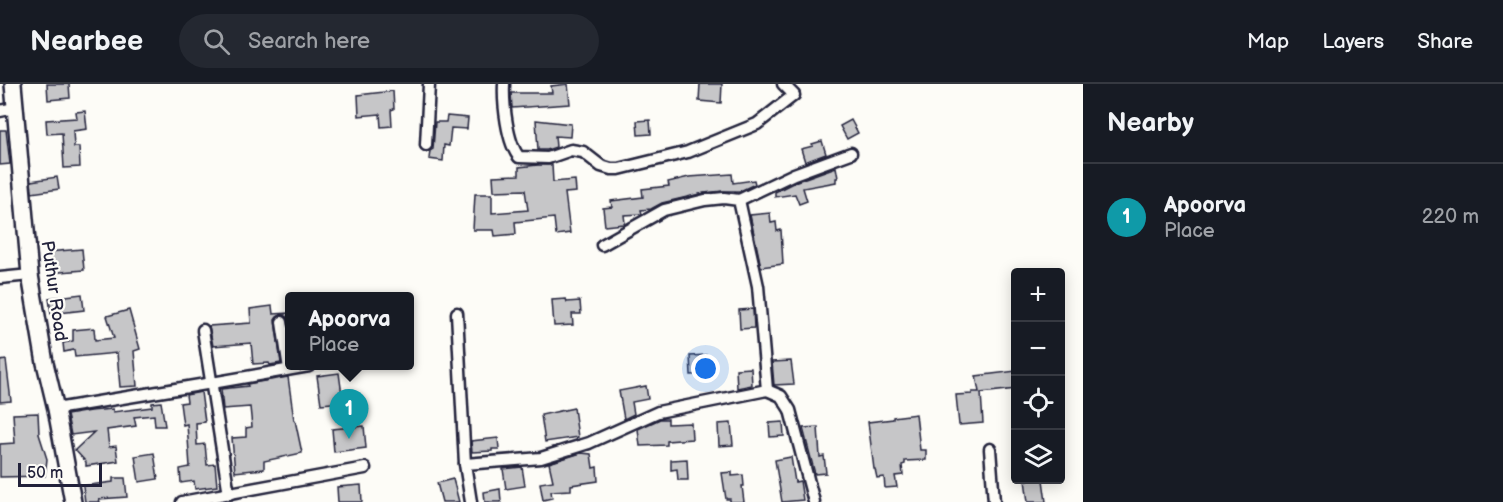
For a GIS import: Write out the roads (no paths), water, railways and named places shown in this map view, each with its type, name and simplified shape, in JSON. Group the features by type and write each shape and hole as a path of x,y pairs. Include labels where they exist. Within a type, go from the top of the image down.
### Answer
{"street":[{"name":"Puthur Road","path":"13,84 8,110 30,275 73,502"},
{"path":"426,145 429,84"},
{"path":"504,84 503,100 510,136 514,150 519,157 548,158 571,150 583,152 601,166 610,169 619,169 688,152 757,124 794,95 783,84"},
{"path":"602,245 664,210 705,200 724,198 739,200 794,174 851,153"},
{"path":"739,200 758,286 767,390"},
{"path":"0,278 30,275"},
{"path":"457,313 465,465 471,502"},
{"path":"282,322 285,342"},
{"path":"203,330 229,494"},
{"path":"56,409 285,370"},
{"path":"465,465 541,458 589,443 658,412 767,390 781,396 790,410 814,502"},
{"path":"990,449 994,502"},
{"path":"182,502 365,468"}],"place":[{"name":"Apoorva","path":"349,439"}]}
